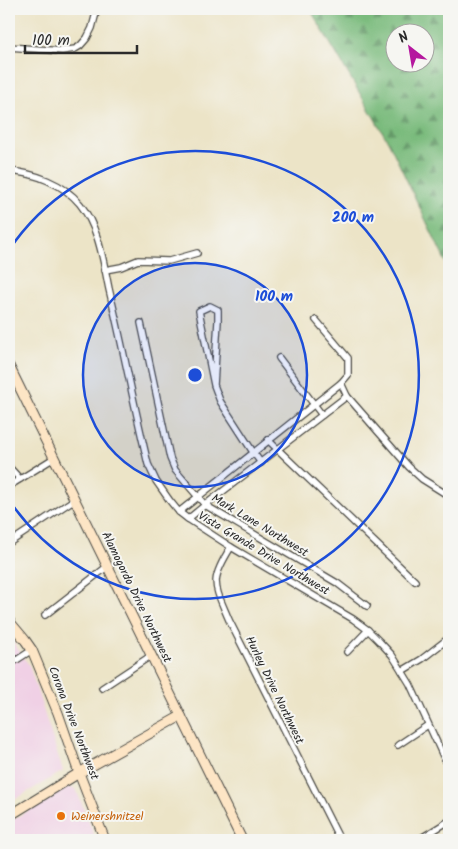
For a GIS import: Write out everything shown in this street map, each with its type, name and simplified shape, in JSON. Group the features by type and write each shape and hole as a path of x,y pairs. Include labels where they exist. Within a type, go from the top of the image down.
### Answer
{"street":[{"path":"9,47 62,52 75,49 87,38 97,9"},
{"name":"Vista Grande Drive Northwest","path":"9,171 26,173 42,178 60,187 80,204 92,226 105,270 148,464 163,492 179,512 188,519 231,547 353,618 380,641 410,684 428,725 446,756 449,769"},
{"path":"105,270 138,260 169,260 197,253"},
{"path":"214,385 218,310 210,306 200,310 214,385 224,409 231,416 261,463"},
{"path":"179,512 341,383 348,375 348,358 316,320"},
{"name":"Mark Lane Northwest","path":"141,323 170,458 175,470 205,505 337,583 367,606"},
{"path":"279,358 322,415"},
{"name":"Alamogordo Drive Northwest","path":"9,366 242,840"},
{"path":"341,383 347,396 409,467 422,479 449,496"},
{"path":"188,519 347,396"},
{"path":"268,440 416,581"},
{"path":"9,486 54,458"},
{"path":"9,467 20,478"},
{"path":"9,543 75,499"},
{"name":"Hurley Drive Northwest","path":"231,547 218,570 216,588 229,620 340,840"},
{"path":"45,615 108,566"},
{"name":"Corona Drive Northwest","path":"9,621 32,650 58,713 105,840"},
{"path":"347,652 368,630"},
{"path":"402,672 449,638"},
{"path":"9,664 32,650"},
{"path":"102,688 152,655"},
{"path":"9,816 79,773 181,716"},
{"path":"398,745 428,725"},
{"path":"418,840 449,821"}],"shaded area":[{"path":"9,636 29,665 63,771 9,803"},
{"path":"67,787 76,789 96,840 9,840 9,822"}],"green space":[{"path":"310,9 449,9 449,269 389,143"}],"place":[{"name":"Weinershnitzel","path":"61,816"}]}
